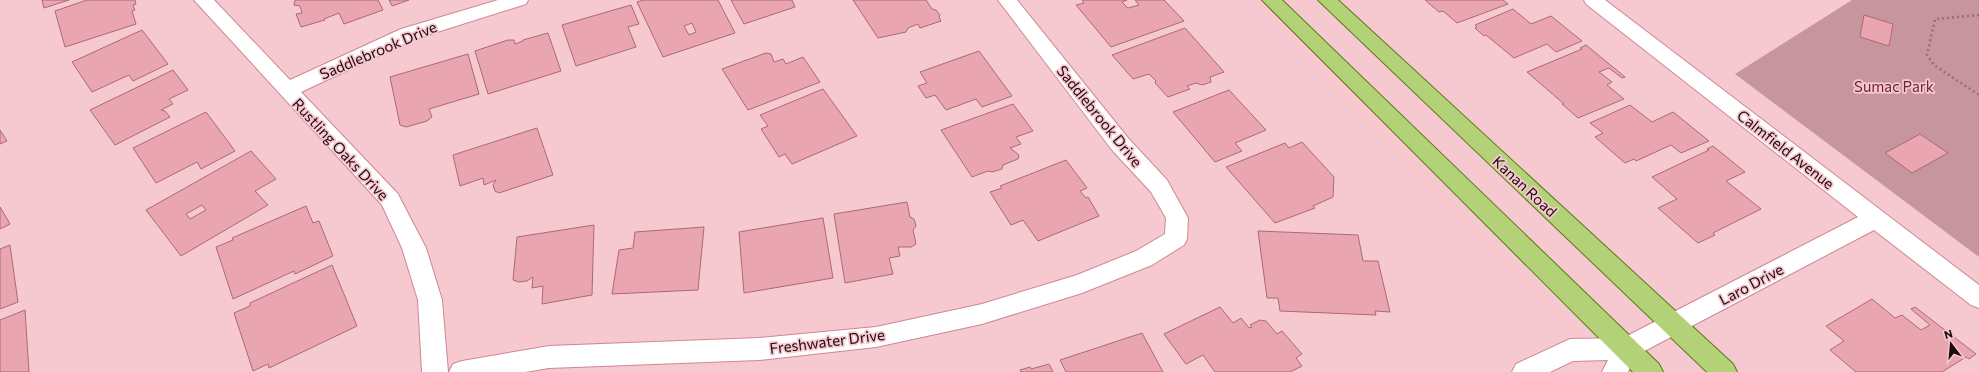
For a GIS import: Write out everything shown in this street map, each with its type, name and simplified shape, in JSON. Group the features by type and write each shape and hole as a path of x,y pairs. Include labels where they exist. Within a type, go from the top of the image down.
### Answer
{"main road":[{"path":"1271,0 1650,372"},
{"name":"Kanan Road","path":"1327,0 1724,372"}],"street":[{"name":"Rustling Oaks Drive","path":"203,0 390,200 414,248 430,300 435,372"},
{"name":"Saddlebrook Drive","path":"286,90 408,34 519,0"},
{"name":"Saddlebrook Drive","path":"1007,0 1120,144 1159,186 1177,218 1176,239"},
{"name":"Calmfield Avenue","path":"1593,0 1979,298"},
{"name":"Laro Drive","path":"1525,372 1570,350 1626,349 1876,218"},
{"name":"Freshwater Drive","path":"462,372 548,357 759,349 876,337 982,314 1082,283 1144,258 1176,239"},
{"path":"1615,372 1626,349"}],"path":[{"path":"1979,15 1935,19 1927,55 1934,65 1979,95"}],"green space":[{"name":"Sumac Park","path":"1852,0 1979,0 1979,257 1735,74"}],"building":[{"path":"42,0 69,0 44,8"},
{"path":"87,0 135,0 136,4 133,5 135,10 132,11 136,24 65,47 55,11"},
{"path":"295,0 378,0 383,10 344,24 339,13 324,19 325,20 301,27 296,14 302,13 300,6 294,5"},
{"path":"389,0 409,0 392,6"},
{"path":"644,0 718,0 735,33 663,57 637,2","holes":["692,23 696,32 689,35 684,26"]},
{"path":"731,0 792,0 795,7 744,24"},
{"path":"853,0 926,0 932,9 936,10 940,15 939,17 941,21 920,28 918,24 908,28 906,32 878,38"},
{"path":"1082,0 1127,0 1122,2 1128,8 1139,5 1135,0 1164,0 1184,21 1111,47 1076,5 1084,3"},
{"path":"1425,0 1503,0 1508,4 1457,23 1443,11 1439,12"},
{"path":"631,5 639,24 628,27 636,47 576,66 562,25"},
{"path":"1513,9 1531,24 1551,16 1582,41 1556,52 1547,44 1514,58 1475,28 1477,27 1475,25"},
{"path":"1864,15 1893,24 1889,46 1860,37"},
{"path":"1185,28 1224,72 1210,77 1211,82 1202,85 1196,83 1187,86 1190,89 1168,97 1149,74 1133,79 1112,55"},
{"path":"142,30 168,64 133,81 129,75 92,92 72,62"},
{"path":"548,33 561,71 488,94 475,51 508,40 514,40 515,44 523,40"},
{"path":"1586,45 1625,77 1622,78 1609,68 1599,72 1612,82 1607,85 1624,99 1578,118 1527,72 1582,49 1580,48"},
{"path":"979,51 1012,96 982,107 976,99 946,110 935,95 926,98 918,86 927,83 920,72"},
{"path":"766,53 771,54 774,62 783,59 786,64 803,57 820,82 748,110 722,69"},
{"path":"468,54 479,94 429,109 432,117 427,121 406,127 400,125 390,77"},
{"path":"173,70 188,90 169,99 173,104 161,110 165,111 170,117 115,145 90,110"},
{"path":"823,89 857,136 792,164 785,154 779,157 761,129 768,126 760,115"},
{"path":"1229,90 1266,130 1235,143 1242,151 1215,162 1173,112"},
{"path":"1013,104 1033,131 1016,137 1021,144 1010,148 1019,155 1018,159 1003,165 1002,169 992,172 988,171 972,177 941,130"},
{"path":"1630,105 1652,122 1673,112 1709,141 1681,153 1671,145 1636,161 1634,159 1625,163 1595,137 1603,133 1590,123"},
{"path":"206,112 235,151 201,169 197,162 156,183 133,148"},
{"path":"537,128 553,175 499,193 495,191 493,185 496,180 484,185 483,178 460,186 453,155"},
{"path":"0,130 7,141 0,144"},
{"path":"1920,134 1948,153 1912,173 1885,153"},
{"path":"1302,142 1334,177 1333,197 1313,206 1315,208 1275,223 1226,167 1285,143 1289,148"},
{"path":"1713,146 1745,172 1726,181 1761,209 1713,233 1715,235 1698,243 1658,208 1677,199 1652,177 1709,150 1707,149"},
{"path":"251,151 276,179 255,191 268,205 181,256 146,210","holes":["202,205 206,210 190,219 186,214"]},
{"path":"1066,160 1087,188 1080,191 1086,198 1088,197 1099,216 1038,241 1023,220 1011,225 990,192 1002,188 1000,186"},
{"path":"907,202 910,217 914,219 916,226 913,230 916,244 911,247 898,247 900,256 889,258 893,274 845,283 834,214"},
{"path":"306,206 313,223 319,221 333,256 295,274 294,271 233,299 216,247 233,240 232,238"},
{"path":"0,207 10,224 0,229"},
{"path":"823,218 833,278 744,293 739,232"},
{"path":"594,225 592,295 542,304 543,286 532,288 533,277 527,281 519,282 513,280 517,237"},
{"path":"704,227 698,290 612,294 619,250 633,248 635,232"},
{"path":"1258,231 1358,235 1363,261 1378,261 1390,312 1375,311 1376,315 1280,311 1278,298 1267,298"},
{"path":"10,245 18,302 0,309 0,249"},
{"path":"332,265 357,326 269,368 268,364 253,371 234,313 250,306 250,303"},
{"path":"1872,299 1895,318 1902,315 1921,330 1930,325 1911,309 1915,307 1976,354 1969,359 1966,357 1942,372 1856,372 1830,350 1844,341 1826,326"},
{"path":"1220,307 1233,323 1241,318 1249,328 1252,327 1250,325 1260,320 1266,321 1277,334 1282,331 1302,354 1296,358 1302,366 1290,372 1215,372 1203,355 1186,364 1164,334"},
{"path":"25,310 29,372 0,372 0,320"},
{"path":"1142,333 1163,372 1066,372 1060,360"},
{"path":"1049,364 1053,372 1021,372 1020,370 1030,367 1031,369"}]}
